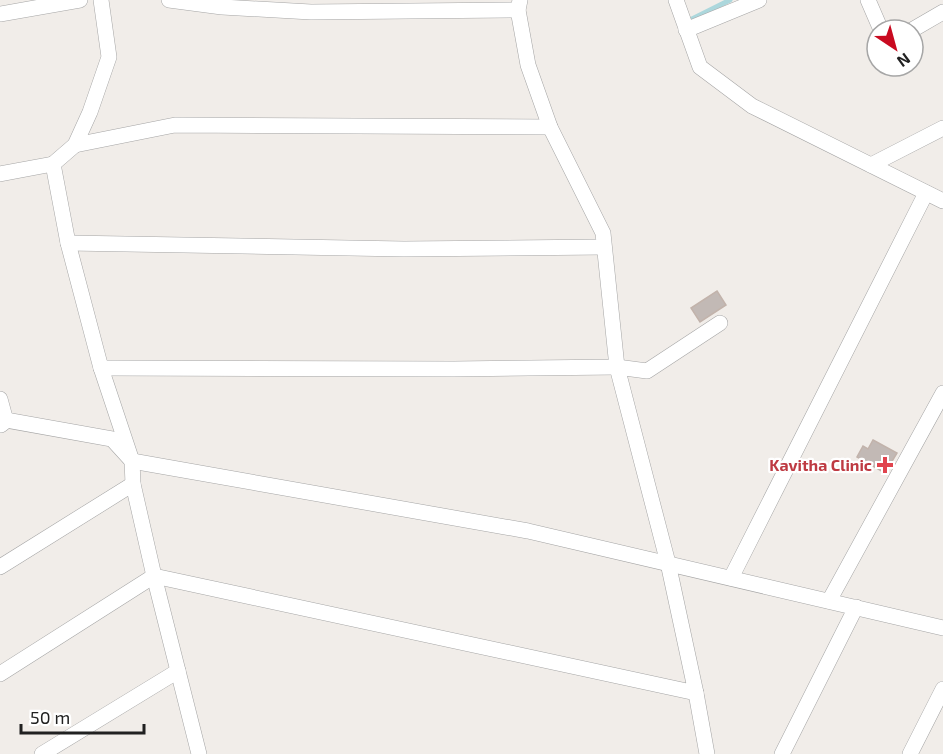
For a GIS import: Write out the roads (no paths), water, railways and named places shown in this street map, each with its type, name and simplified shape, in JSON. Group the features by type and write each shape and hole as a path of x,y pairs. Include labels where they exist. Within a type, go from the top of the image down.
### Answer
{"street":[{"path":"0,14 80,0"},
{"path":"0,174 53,164 75,146 90,112 109,57 100,0"},
{"path":"170,0 222,7 311,12 519,5 528,65 550,128 603,233 617,367 668,563 707,754"},
{"path":"676,0 700,67 752,106 943,201"},
{"path":"686,30 759,0"},
{"path":"868,0 876,18"},
{"path":"925,22 943,12"},
{"path":"75,146 175,125 550,128"},
{"path":"871,165 943,128"},
{"path":"53,164 68,243 101,368 132,461 133,484 154,576 199,754"},
{"path":"731,578 926,193"},
{"path":"68,243 404,249 604,247"},
{"path":"101,368 617,367 646,371 720,323"},
{"path":"829,601 943,393"},
{"path":"0,399 2,422 112,439 132,461 528,531 943,628"},
{"path":"0,567 133,484"},
{"path":"0,674 154,576 696,693"},
{"path":"782,754 855,607"},
{"path":"42,754 178,671"},
{"path":"910,754 943,689"}],"waterway":[{"path":"690,20 730,0"}],"place":[{"name":"Kavitha Clinic","path":"885,465"}]}
